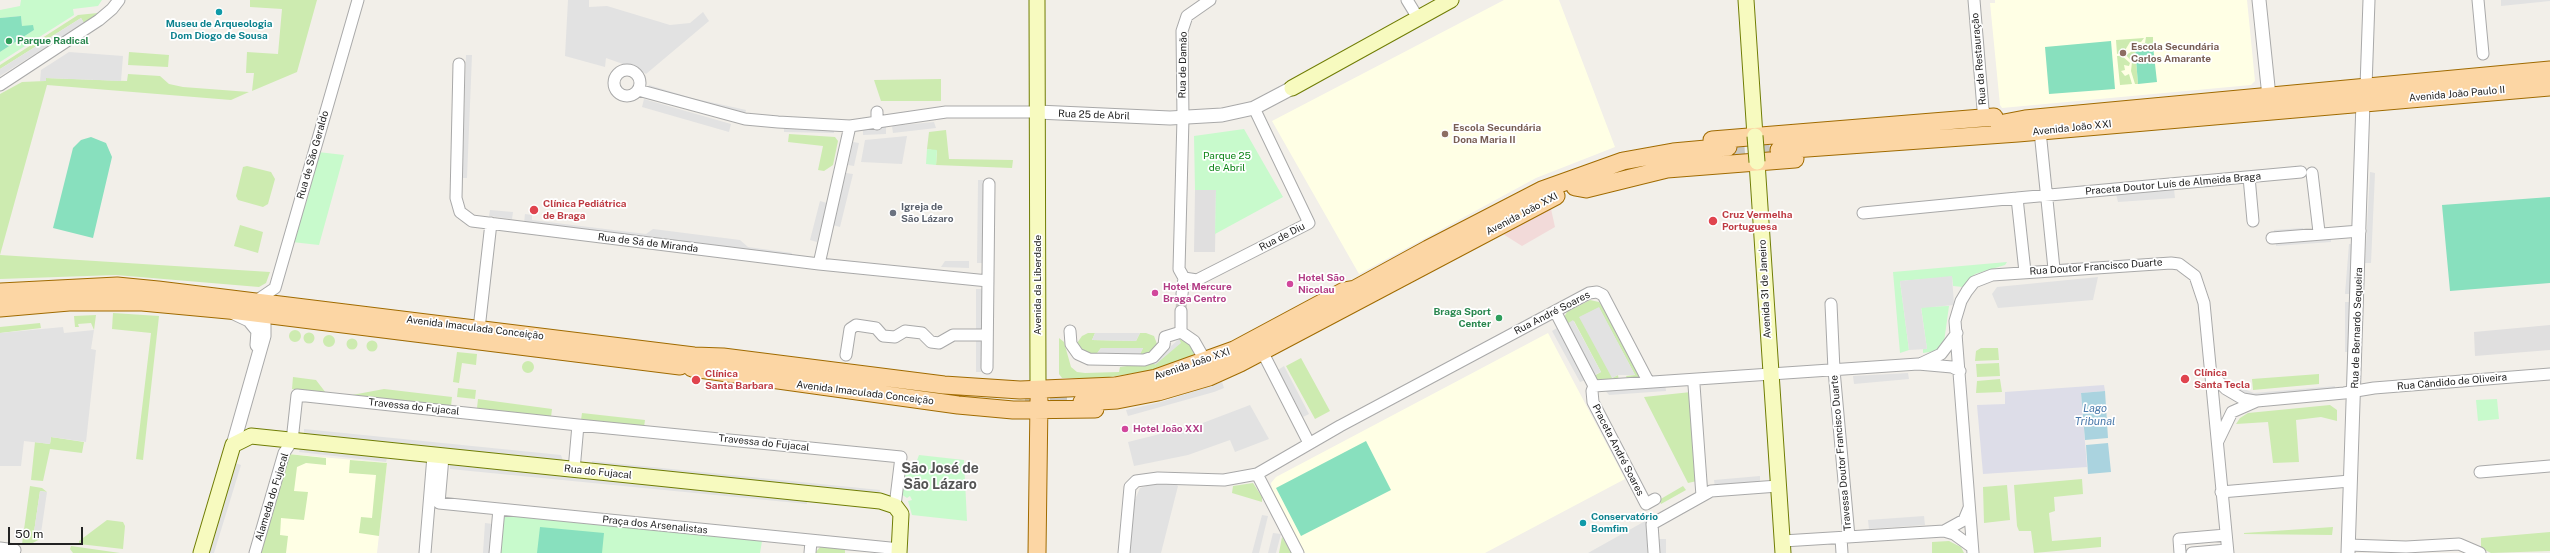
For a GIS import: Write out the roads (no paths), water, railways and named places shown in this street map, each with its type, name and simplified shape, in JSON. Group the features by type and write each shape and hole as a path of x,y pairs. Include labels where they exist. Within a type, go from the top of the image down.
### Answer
{"main road":[{"name":"Avenida da Liberdade","path":"1037,0 1039,411 1038,553"},
{"name":"Rua 25 de Abril","path":"1292,88 1451,0"},
{"name":"Avenida 31 de Janeiro","path":"1746,0 1770,374 1783,547"},
{"name":"Avenida João Paulo II","path":"2365,94 2550,70"},
{"name":"Avenida João Paulo II","path":"2365,94 2550,87"},
{"name":"Avenida João XXI","path":"2021,126 2040,131 2365,94"},
{"name":"Avenida João XXI","path":"1994,120 1779,147 2270,104"},
{"path":"1542,190 1577,167 1620,154 1673,143 1994,120 2021,126"},
{"path":"1575,187 1586,189 1667,169 1924,147 2021,126"},
{"name":"Avenida João XXI","path":"1728,150 1671,159 1625,169 1575,187 1550,198 1209,377 1158,392 1117,400 1082,400 1158,386 1208,371 1238,358 1347,296 1356,289 1542,190 1623,161 1673,152 1728,150"},
{"name":"Avenida Imaculada Conceição","path":"1,296 117,286 260,308 693,362 721,369 945,394"},
{"name":"Avenida João XXI","path":"1038,390 1115,386 1156,378 1206,362 1234,350 1344,291 1356,289"},
{"name":"Avenida Imaculada Conceição","path":"1,296 114,301 229,310 260,308 479,329 693,362 904,398 1039,411"},
{"name":"Avenida João XXI","path":"1039,411 1118,407 1160,399 1211,383 1266,359 1323,322 1330,314"},
{"name":"Avenida Imaculada Conceição","path":"693,362 723,357 944,385 1038,390"},
{"path":"200,553 233,445 251,436"},
{"name":"Rua do Fujacal","path":"251,436 880,501 895,506"},
{"path":"895,506 901,514 900,551"}],"street":[{"path":"0,85 99,20 112,9 119,0"},
{"name":"Rua de São Geraldo","path":"260,308 275,288 358,0"},
{"name":"Avenida da Liberdade","path":"1032,0 1036,16"},
{"name":"Avenida da Liberdade","path":"1036,16 1042,0"},
{"name":"Rua de Damão","path":"1183,118 1182,31 1187,16 1210,0"},
{"path":"1407,0 1418,18"},
{"name":"Rua da Restauração","path":"1974,0 1983,109 1994,120"},
{"path":"2259,0 2270,104"},
{"name":"Rua de Bernardo Sequeira","path":"2348,549 2365,94 2370,0"},
{"path":"2478,0 2483,54"},
{"name":"Rua de Sá de Miranda","path":"459,64 456,198 460,212 472,221 819,264 988,281"},
{"name":"Rua 25 de Abril","path":"638,90 745,119 850,126 878,124 946,112 1037,112 1183,118 1254,108 1292,88"},
{"name":"Rua de Diu","path":"1184,278 1197,280 1309,223 1254,108"},
{"path":"877,112 878,124"},
{"path":"1182,294 1184,278 1179,269 1183,118"},
{"path":"819,264 850,126"},
{"path":"2040,131 2054,269"},
{"name":"Praceta Doutor Luís de Almeida Braga","path":"1863,213 2306,172 2319,232"},
{"path":"2249,177 2254,221"},
{"path":"987,368 989,184"},
{"path":"2017,198 2025,272"},
{"path":"479,329 491,223"},
{"path":"2272,238 2319,232 2360,231"},
{"name":"Rua Doutor Francisco Duarte","path":"1972,550 1956,314 1961,301 1974,282 1992,275 2054,269 2171,263 2188,269 2197,280 2204,302 2212,375 2221,492 2228,552"},
{"name":"Rua André Soares","path":"1257,474 1309,443 1588,293 1597,292 1603,295 1648,381"},
{"name":"Travessa Doutor Francisco Duarte","path":"1831,304 1845,537 1842,553"},
{"path":"233,445 265,332 260,308"},
{"path":"229,310 249,320 258,331 255,368"},
{"path":"1180,332 1181,311"},
{"name":"Praceta André Soares","path":"1555,311 1594,386 1592,391 1593,402 1646,504 1655,500"},
{"path":"846,355 850,329 856,325 876,328 883,336 895,337 905,331 922,333 931,342 939,343 953,335 987,335"},
{"path":"1070,331 1071,344 1078,354 1089,359 1144,360 1153,357 1164,345 1165,337 1180,332"},
{"path":"1180,332 1194,341 1206,362"},
{"path":"1918,364 1941,354 1957,333"},
{"path":"1266,359 1309,443"},
{"path":"1594,386 1648,381 1918,364 1952,367 1960,371"},
{"name":"Rua Cândido de Oliveira","path":"2257,401 2355,392 2374,388 2550,374"},
{"path":"2212,375 2226,388 2243,399 2257,401"},
{"path":"1672,380 1678,386 1708,385 1714,378"},
{"path":"1694,385 1702,496"},
{"name":"Travessa do Fujacal","path":"292,441 297,395 901,457 895,506"},
{"path":"2217,445 2223,426 2232,412 2257,401"},
{"path":"239,422 251,436"},
{"path":"574,470 578,425"},
{"name":"Alameda do Fujacal","path":"255,553 284,453 292,441"},
{"path":"424,553 438,456"},
{"name":"Praça dos Arsenalistas","path":"438,456 439,503 900,551"},
{"path":"2480,472 2550,466"},
{"path":"1124,553 1130,487 1136,481 1158,478 1214,481 1257,474 1298,553"},
{"path":"2221,492 2350,481"},
{"path":"1654,553 1652,524 1711,491 1778,486"},
{"path":"1944,531 1964,520 1969,507"},
{"path":"495,553 499,509"},
{"path":"1783,547 1845,537 1944,531 1954,534 1972,550"},
{"path":"2180,553 2179,539 2226,535"},
{"path":"810,553 811,541"},
{"path":"2348,549 2459,544 2480,553"},
{"path":"0,548 14,552"},
{"path":"2192,553 2228,552"}],"water":[{"name":"Lago Tribunal","path":"2105,391 2108,438 2085,440 2081,393"},
{"name":"Lago Tribunal","path":"2108,443 2111,472 2088,474 2086,445"}],"tunnel":[{"path":"1728,154 1779,150"},
{"path":"1181,311 1182,294"},
{"path":"1025,397 1082,398"}],"place":[{"name":"Museu de Arqueologia Dom Diogo de Sousa","path":"219,12"},
{"name":"Parque Radical","path":"9,41"},
{"name":"Escola Secundária Carlos Amarante","path":"2123,53"},
{"name":"Escola Secundária Dona Maria II","path":"1445,134"},
{"name":"Clínica Pediátrica de Braga","path":"534,210"},
{"name":"Igreja de São Lázaro","path":"893,213"},
{"name":"Cruz Vermelha Portuguesa","path":"1713,221"},
{"name":"Hotel São Nicolau","path":"1290,284"},
{"name":"Hotel Mercure Braga Centro","path":"1155,293"},
{"name":"Braga Sport Center","path":"1499,318"},
{"name":"Clínica Santa Tecla","path":"2185,379"},
{"name":"Clínica Santa Barbara","path":"696,380"},
{"name":"Hotel João XXI","path":"1125,429"},
{"name":"Conservatório Bomfim","path":"1583,523"}],"district":[{"name":"São José de São Lázaro","path":"940,478"}],"park label":[{"name":"Parque 25 de Abril","path":"1227,162"}]}
